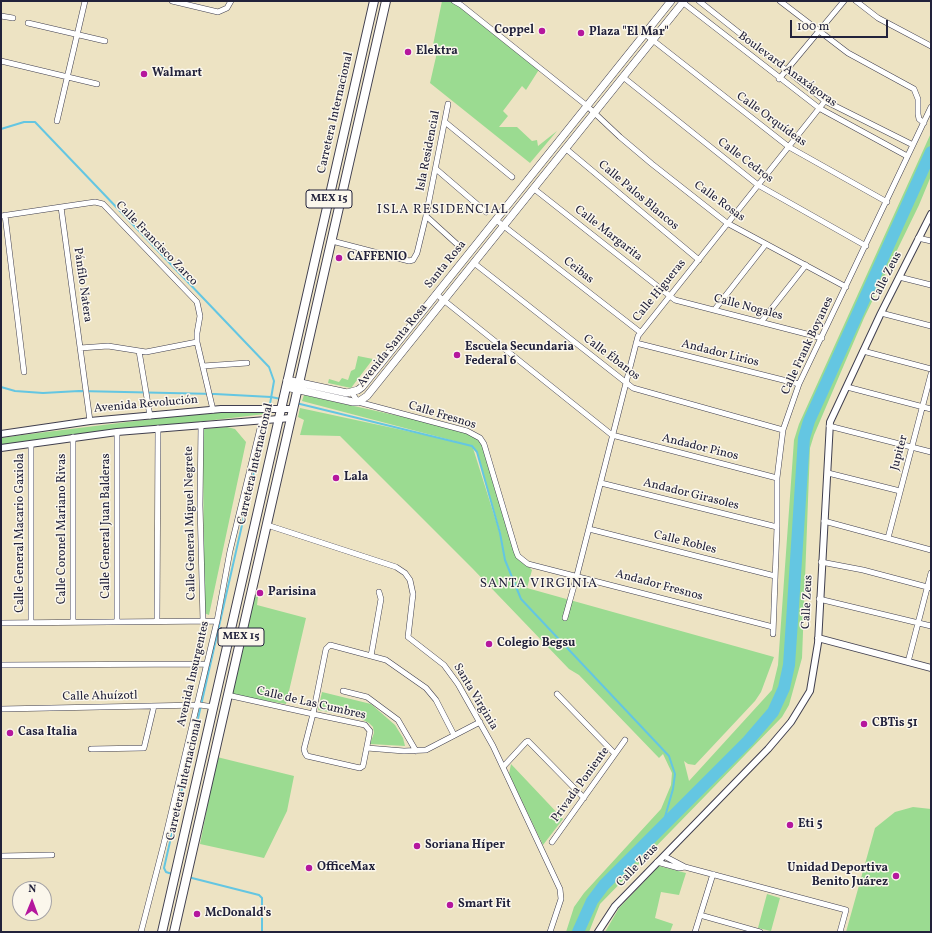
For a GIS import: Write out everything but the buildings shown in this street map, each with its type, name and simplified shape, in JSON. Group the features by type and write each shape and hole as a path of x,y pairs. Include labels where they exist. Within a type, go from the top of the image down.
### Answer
{"main road":[{"name":"Carretera Internacional","path":"162,932 178,867 211,706 279,419 374,1"},
{"name":"Carretera Internacional","path":"174,932 386,1"},
{"path":"645,34 671,1"},
{"name":"Avenida Santa Rosa","path":"298,387 358,402 367,396 682,2"},
{"name":"Santa Rosa","path":"352,393 362,387 586,105 645,34"},
{"path":"352,95 362,106"},
{"path":"335,175 346,178"},
{"path":"286,384 298,387 352,393"}],"street":[{"path":"57,121 85,1"},
{"path":"172,1 218,12 227,8 231,1"},
{"path":"454,1 586,105 594,113"},
{"name":"Boulevard Anaxágoras","path":"699,1 825,101 913,145"},
{"path":"780,1 848,53 914,89 918,99 919,119 924,123"},
{"path":"779,79 844,1"},
{"path":"856,1 878,18 931,46"},
{"name":"Boulevard Anaxágoras","path":"682,2 818,108 907,156"},
{"path":"1,16 13,18"},
{"path":"28,23 105,41"},
{"path":"645,34 652,40"},
{"name":"Calle Orquídeas","path":"652,40 789,147 887,202"},
{"path":"1,61 97,84"},
{"name":"Calle Cedros","path":"623,77 758,185 866,246"},
{"name":"Calle Higueras","path":"565,618 601,483 625,383 640,332 825,101"},
{"name":"Isla Residencial","path":"332,241 409,261 413,260 417,253 426,216 448,104"},
{"name":"Calle Frank Boyanes","path":"773,634 777,527 777,478 783,430 799,384 931,107"},
{"name":"Calle Rosas","path":"594,113 652,164 727,223 846,287"},
{"path":"445,122 512,177"},
{"name":"Calle Palos Blancos","path":"565,148 699,260"},
{"path":"436,169 486,212"},
{"name":"Calle Margarita","path":"533,188 669,296"},
{"name":"Calle Francisco Zarco","path":"61,207 100,202 197,302 200,316 197,342"},
{"path":"24,372 3,215 61,207"},
{"name":"Pánfilo Natera","path":"61,207 90,421"},
{"name":"Calle Zeus","path":"598,932 615,906 768,748 804,704 810,691 813,679 818,638 821,562 828,473 829,426 881,314 931,214"},
{"path":"426,216 459,246"},
{"name":"Ceibas","path":"496,220 640,332"},
{"path":"918,238 931,241"},
{"path":"715,309 766,244"},
{"name":"Calle Ébanos","path":"474,263 625,383 646,393 783,430"},
{"path":"761,322 806,265"},
{"path":"899,277 931,285"},
{"name":"Andador Pinos","path":"436,294 612,435 618,438 777,478"},
{"name":"Calle Nogales","path":"669,296 675,300 715,309 822,338"},
{"path":"881,314 931,326"},
{"path":"80,348 108,346 139,351 153,351 197,342 213,410"},
{"name":"Andador Lirios","path":"636,343 799,384"},
{"path":"139,351 150,416"},
{"path":"864,351 931,369"},
{"path":"203,366 247,363"},
{"name":"Jupiter","path":"888,538 931,374"},
{"path":"847,387 931,409"},
{"path":"352,393 358,402"},
{"name":"Avenida Revolución","path":"1,434 90,421 282,402 294,404"},
{"name":"Calle Fresnos","path":"358,402 467,431 480,438 484,444 518,556"},
{"name":"Avenida Revolución","path":"1,448 117,432 291,418"},
{"name":"Avenida Insurgentes","path":"141,932 198,705 206,664 217,621 230,551 262,420"},
{"name":"Calle General Miguel Negrete","path":"200,425 200,505 203,621"},
{"path":"829,426 931,452"},
{"path":"157,620 158,428"},
{"name":"Calle General Juan Balderas","path":"116,621 117,432"},
{"name":"Calle Coronel Mariano Rivas","path":"73,437 73,621"},
{"name":"Calle General Macario Gaxiola","path":"31,444 31,622"},
{"path":"828,473 900,491"},
{"name":"Andador Girasoles","path":"601,483 777,527"},
{"path":"824,521 931,550"},
{"name":"Santa Virginia","path":"267,525 396,567 405,572 410,580 413,594 408,637 447,669 480,722 503,767 560,889 561,899 550,932"},
{"name":"Calle Robles","path":"589,529 775,576"},
{"name":"Andador Fresnos","path":"518,556 528,564 577,575 773,627"},
{"path":"821,562 863,570 929,587"},
{"path":"908,662 929,587 931,573"},
{"path":"371,656 381,599 379,592"},
{"path":"819,599 931,626"},
{"path":"1,623 157,620 217,621"},
{"path":"818,638 931,668"},
{"path":"454,735 431,693 394,665 386,660 328,646 305,753 308,756 360,768 363,766 367,748 416,751 426,750 480,722"},
{"path":"1,665 206,664"},
{"path":"343,691 367,697 398,720 416,751"},
{"path":"556,694 615,754"},
{"name":"Calle de Las Cumbres","path":"227,695 369,727 370,731 367,748"},
{"path":"91,749 144,748 154,706"},
{"name":"Calle Ahuízotl","path":"1,709 211,706"},
{"name":"Privada Poniente","path":"552,842 625,740"},
{"path":"503,767 528,741 584,798"},
{"path":"1,856 52,855"},
{"path":"664,856 685,867 846,910 840,932"},
{"path":"657,862 679,868 685,867"},
{"path":"695,932 713,874"},
{"path":"700,915 760,932"}],"green space":[{"path":"442,1 454,1 540,68 526,90 522,86 503,111 508,116 499,127 517,127 532,141 537,140 538,146 557,131 530,163 430,83 438,48 433,45"},
{"path":"931,133 931,176 919,205 864,318 814,435 810,448 802,658 789,705 782,717 600,904 589,932 566,932 574,907 584,893 661,809 671,785 672,773 663,754 659,758 579,675 569,669 473,569 340,436 300,435 304,420 298,417 300,408 458,442 302,401 304,395 467,431 480,438 518,556 532,570 527,588 774,657 761,692 755,701 695,765 688,764 684,761 689,781 772,690 778,665 794,440 799,424","holes":["473,448 477,452 501,534"]},
{"path":"358,356 373,359 351,388 328,383 329,379 339,382 342,378 348,380 351,371 355,369"},
{"path":"225,410 264,412 265,414 1,445 1,438"},
{"path":"227,427 235,429 246,442 209,615 204,613 203,429"},
{"path":"251,596 258,597 257,605 306,618 286,704 230,695"},
{"path":"322,692 371,704 395,725 403,738 405,746 370,744 374,733 373,727 369,723 357,717 318,710"},
{"path":"217,757 294,776 287,811 264,858 200,844"},
{"path":"511,764 563,819 543,845 509,774"},
{"name":"Unidad Deportiva Benito Juárez","path":"913,807 931,809 931,932 846,932 875,828 895,812"},
{"path":"659,866 686,873 679,895 661,892 655,918 673,924 670,932 605,932 619,908"},
{"path":"767,894 780,898 771,931 758,928"}],"waterway":[{"path":"1,129 24,122 35,122 269,367 274,381 270,404"},
{"path":"578,932 592,901 604,885 748,741 773,712 784,688 789,665 804,438 809,421 931,152"},
{"path":"1,387 15,391 43,393 79,391 215,394 271,397 281,399"},
{"path":"296,403 472,446 477,452 500,533 505,560 521,599 669,756 675,774 673,789 663,824"},
{"path":"267,416 268,412"},
{"path":"172,874 166,872 164,868 265,424"},
{"path":"188,877 259,895 262,898 262,932"}],"place":[{"name":"Coppel","path":"542,31"},
{"name":"Plaza \"El Mar\"","path":"581,33"},
{"name":"Elektra","path":"408,52"},
{"name":"Walmart","path":"144,74"},
{"name":"CAFFENIO","path":"339,258"},
{"name":"Escuela Secundaria Federal 6","path":"457,355"},
{"name":"Lala","path":"336,478"},
{"name":"Parisina","path":"260,593"},
{"name":"Colegio Begsu","path":"489,644"},
{"name":"CBTis 51","path":"864,724"},
{"name":"Casa Italia","path":"10,733"},
{"name":"Eti 5","path":"790,825"},
{"name":"Soriana Híper","path":"417,846"},
{"name":"OfficeMax","path":"309,868"},
{"name":"Unidad Deportiva Benito Juárez","path":"896,876"},
{"name":"Smart Fit","path":"450,905"},
{"name":"McDonald's","path":"197,914"}],"district":[{"name":"ISLA RESIDENCIAL","path":"443,211"},
{"name":"SANTA VIRGINIA","path":"539,585"}]}
